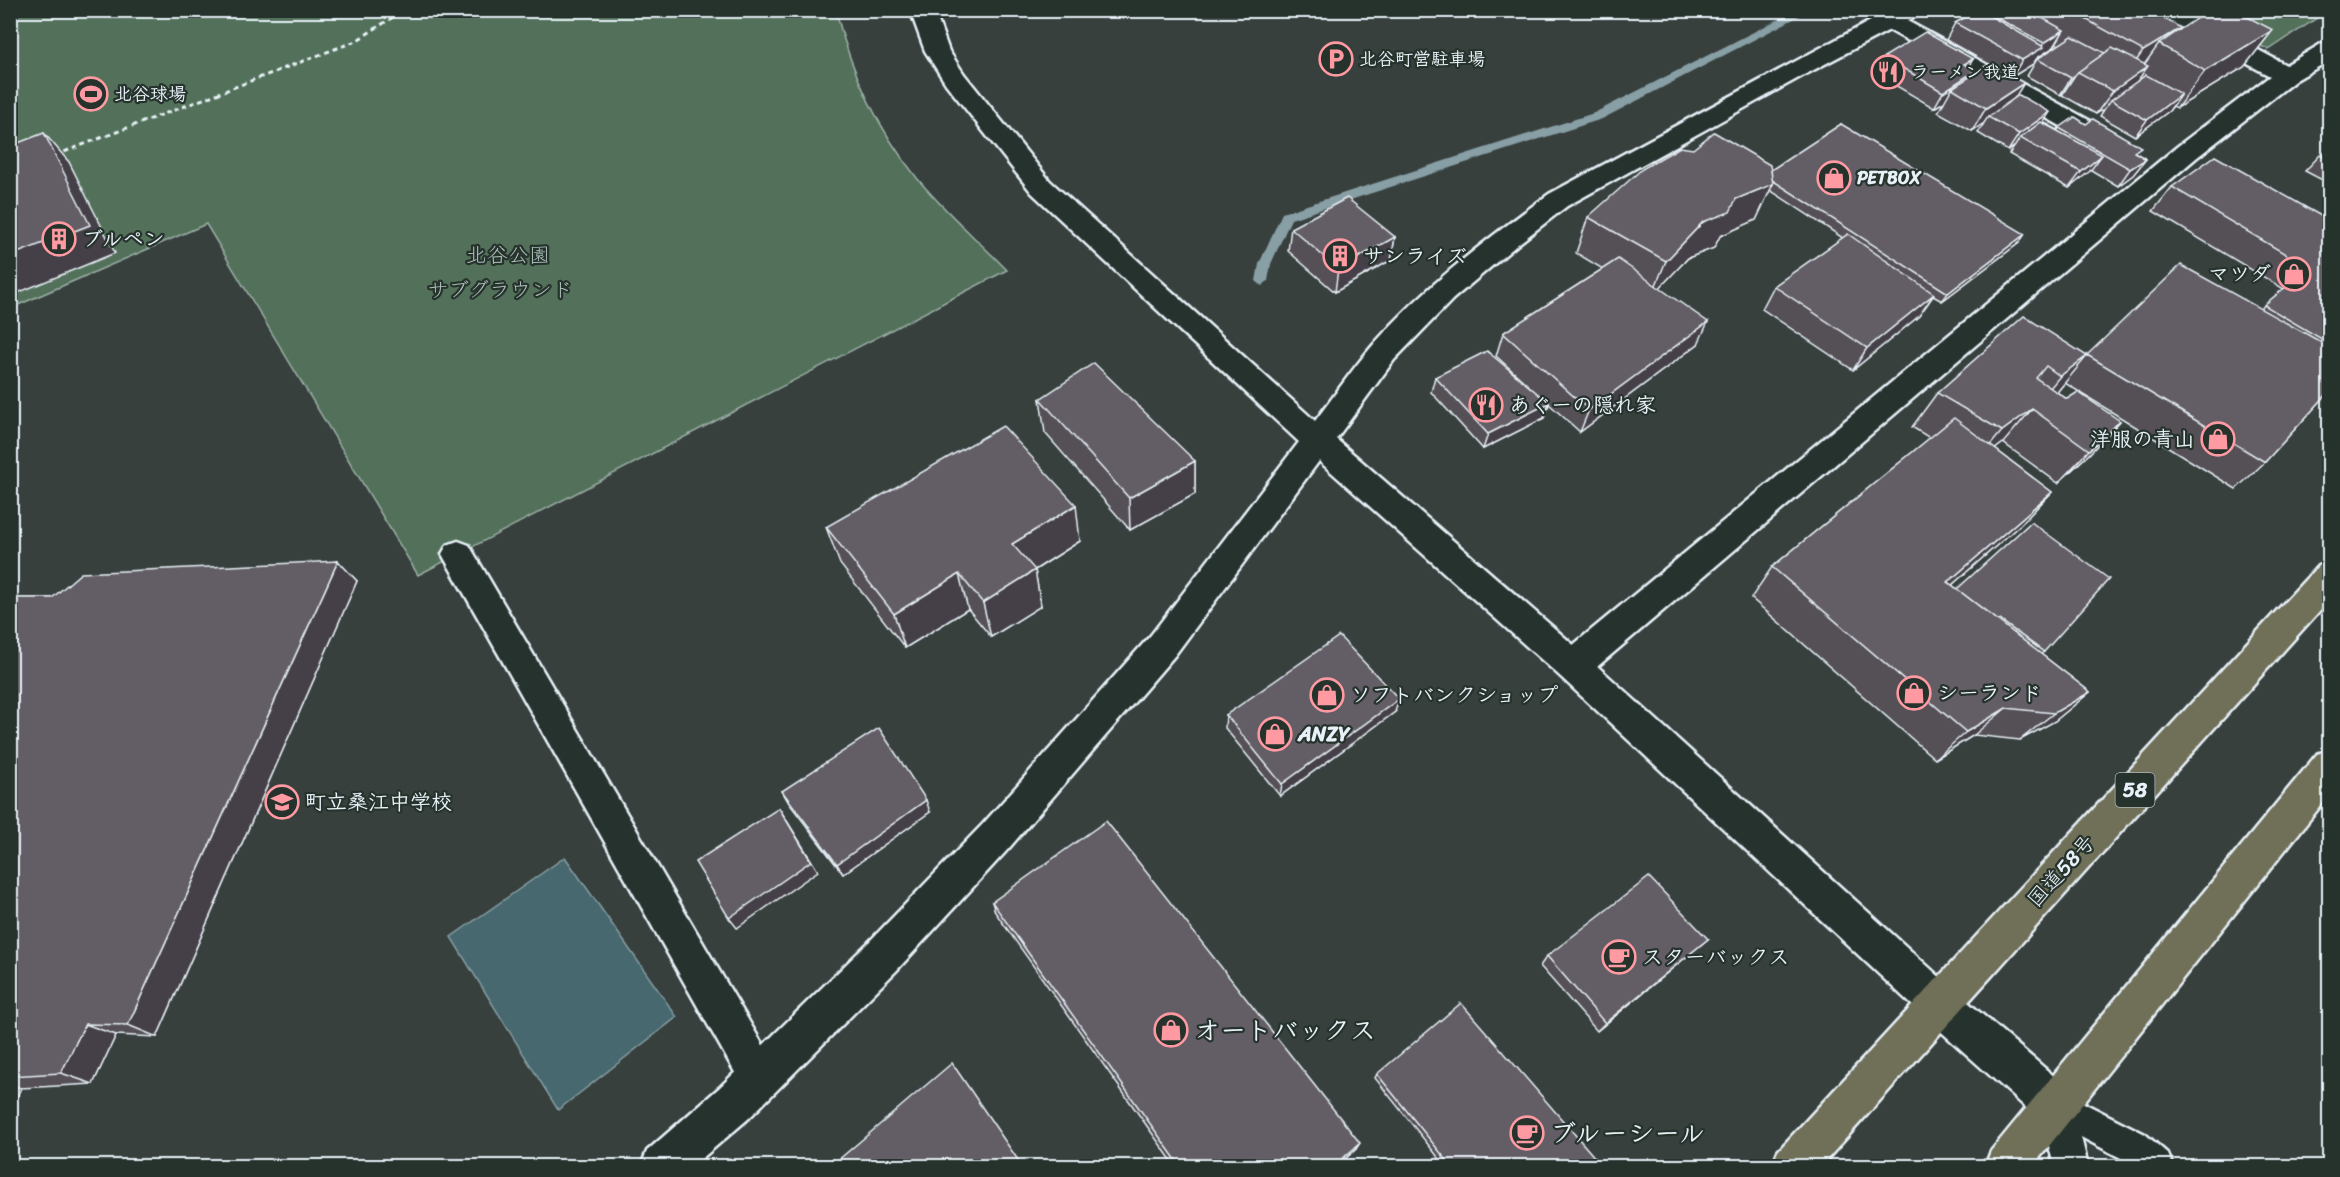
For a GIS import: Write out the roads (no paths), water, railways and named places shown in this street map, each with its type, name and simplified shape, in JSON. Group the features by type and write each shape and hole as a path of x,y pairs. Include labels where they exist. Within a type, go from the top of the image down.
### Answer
{"highway":[{"name":"国道58号","path":"1793,1167 2330,576"},
{"path":"2006,1167 2330,766"}],"street":[{"path":"922,10 937,51 955,80 1041,187 1260,390 1573,666 1941,1005 2056,1106"},
{"path":"2165,10 2287,75"},
{"path":"662,1167 760,1077 890,948 996,836 1163,645 1316,439 1384,352 1443,292 1508,237 1558,200 1775,81 1900,16 2147,162"},
{"path":"1573,666 2147,162 2330,48"},
{"path":"458,554 760,1077"}],"lane":[{"path":"2056,1106 2071,1167"},
{"path":"2056,1106 2133,1146 2157,1167"}],"water":[{"path":"565,857 677,1017 558,1110 451,937"}],"waterway":[{"path":"1262,281 1265,264 1286,216 1598,116 1806,10"}],"place":[{"name":"北谷町営駐車場","path":"1336,59"},
{"name":"ラーメン我道","path":"1888,72"},
{"name":"北谷球場","path":"91,94"},
{"name":"PETBOX","path":"1834,178"},
{"name":"ブルペン","path":"59,239"},
{"name":"サンライズ","path":"1340,256"},
{"name":"マツダ","path":"2294,274"},
{"name":"あぐーの隠れ家","path":"1486,405"},
{"name":"洋服の青山","path":"2218,439"},
{"name":"シーランド","path":"1914,693"},
{"name":"ソフトバンクショップ","path":"1327,695"},
{"name":"ANZY","path":"1275,734"},
{"name":"町立桑江中学校","path":"282,802"},
{"name":"スターバックス","path":"1619,957"},
{"name":"オートバックス","path":"1171,1030"},
{"name":"ブルーシール","path":"1527,1133"}],"park label":[{"name":"北谷公園","path":"508,255"},
{"name":"サブグラウンド","path":"500,290"}]}
